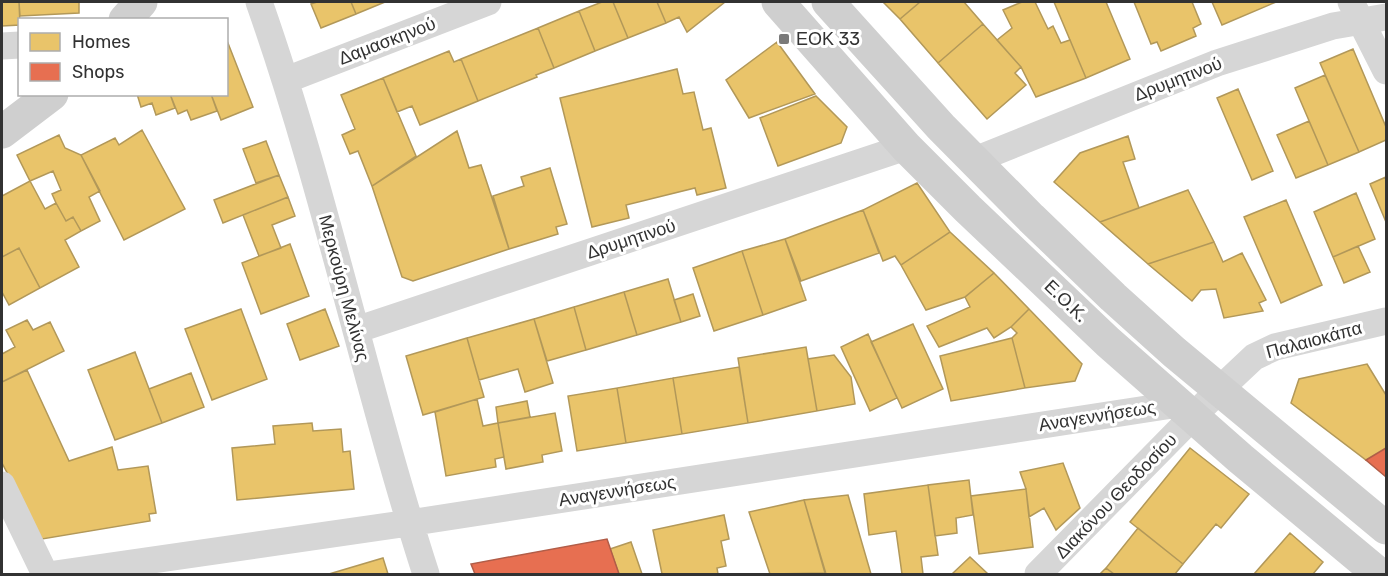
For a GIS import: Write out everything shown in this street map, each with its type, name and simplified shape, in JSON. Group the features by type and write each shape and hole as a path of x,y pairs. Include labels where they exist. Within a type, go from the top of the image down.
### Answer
{"main road":[{"path":"127,18 141,2"},
{"name":"Ε.Ο.Κ.","path":"778,2 906,147 1108,342 1241,459 1379,574"},
{"name":"Ε.Ο.Κ.","path":"828,2 941,127 1113,297 1174,352 1386,528"},
{"path":"2,132 49,96"}],"street":[{"name":"Μερκούρη Μελίνας","path":"260,2 286,80 409,523 426,574"},
{"name":"Δαμασκηνού","path":"286,80 488,2"},
{"name":"Δρυμητινού","path":"975,160 1217,63 1366,13"},
{"path":"1366,13 1386,71"},
{"path":"2,46 18,45"},
{"name":"Δρυμητινού","path":"356,330 906,147"},
{"name":"Παλαιοκάπα","path":"1186,410 1220,389 1254,357 1275,347 1386,321"},
{"name":"Αναγεννήσεως","path":"55,574 99,572 409,523 1186,410"},
{"name":"Διακόνου Θεοδοσίου","path":"1038,574 1186,410"},
{"path":"2,485 45,574"}],"building: Homes":[{"path":"2,2 19,2 18,25 2,26"},
{"path":"19,2 79,2 79,13 20,16"},
{"path":"351,2 356,14 321,28 311,4"},
{"path":"351,2 385,2 356,14"},
{"path":"602,2 613,2 628,38 595,51 579,11"},
{"path":"613,2 657,2 666,23 628,38"},
{"path":"657,2 725,2 687,32 679,17 666,23"},
{"path":"883,2 920,2 900,19"},
{"path":"920,2 964,2 983,24 938,63 900,19"},
{"path":"1022,2 1035,2 1048,29 1053,26 1061,43 1070,40 1086,78 1036,97 1021,67 997,40 1012,28 1003,10"},
{"path":"1054,2 1106,2 1130,59 1086,78"},
{"path":"1134,2 1192,2 1201,24 1193,28 1196,36 1161,51 1157,42 1151,44"},
{"path":"1212,2 1276,2 1222,25"},
{"path":"579,11 595,51 554,68 538,28"},
{"path":"983,24 1021,67 1015,73 1026,85 987,119 938,63"},
{"path":"538,28 554,68 478,101 461,59"},
{"path":"777,42 815,94 749,118 726,80"},
{"path":"228,43 253,107 221,120 212,96 228,96"},
{"path":"1353,49 1386,127 1386,140 1359,152 1320,63"},
{"path":"449,51 454,62 461,59 478,101 420,125 412,106 397,112 383,78"},
{"path":"677,69 683,94 694,92 703,130 711,128 726,188 697,195 695,188 626,205 629,218 592,227 560,98"},
{"path":"1325,75 1359,152 1328,165 1295,88"},
{"path":"383,78 416,156 372,186 358,151 350,154 342,135 355,129 341,95"},
{"path":"1238,89 1273,171 1252,180 1217,98"},
{"path":"138,96 171,96 175,108 156,115 152,103 141,107"},
{"path":"171,96 212,96 217,111 191,120 187,110 178,114"},
{"path":"816,96 847,127 841,143 778,166 760,118"},
{"path":"1309,121 1328,165 1296,178 1277,135"},
{"path":"142,130 185,209 124,240 81,155 115,138 119,145"},
{"path":"457,131 469,168 481,165 509,249 413,281 402,277 372,186"},
{"path":"59,135 65,148 81,155 100,191 89,197 100,221 81,231 73,217 66,221 56,203 52,194 61,190 53,171 30,181 17,155"},
{"path":"1128,136 1135,159 1123,162 1139,208 1100,222 1054,182 1080,153"},
{"path":"266,141 279,175 256,183 243,149"},
{"path":"550,168 567,224 556,227 558,234 509,249 493,196 524,186 521,177"},
{"path":"279,175 288,197 223,223 214,200"},
{"path":"1386,177 1386,222 1370,184"},
{"path":"30,181 45,209 56,203 66,221 73,217 81,231 65,240 79,267 40,288 19,248 2,257 2,196"},
{"path":"917,183 950,232 901,265 895,256 883,261 863,210"},
{"path":"1188,190 1214,242 1148,264 1100,222"},
{"path":"1356,193 1375,239 1333,257 1314,212"},
{"path":"288,197 295,216 272,225 281,248 259,256 243,215"},
{"path":"1286,200 1322,285 1281,303 1244,217"},
{"path":"863,210 879,253 801,281 785,239"},
{"path":"950,232 994,273 965,297 926,310 901,265"},
{"path":"785,239 806,300 763,315 742,251"},
{"path":"1214,242 1223,262 1242,253 1266,300 1259,303 1263,311 1224,318 1216,289 1201,290 1192,301 1148,264"},
{"path":"290,244 309,296 261,314 242,263"},
{"path":"1358,246 1370,272 1344,283 1333,257"},
{"path":"19,248 40,288 9,305 2,292 2,257"},
{"path":"742,251 763,315 714,331 693,268"},
{"path":"994,273 1029,309 1011,327 994,338 987,328 939,347 927,326 970,307 965,297"},
{"path":"668,279 681,322 637,335 624,292"},
{"path":"624,292 637,335 586,350 574,307"},
{"path":"693,294 700,316 681,322 674,300"},
{"path":"574,307 586,350 547,361 534,319"},
{"path":"241,309 267,379 212,400 185,329"},
{"path":"325,309 339,346 300,360 287,324"},
{"path":"1029,309 1082,364 1075,381 1025,388 1012,338 1017,333 1011,327"},
{"path":"534,319 553,383 525,392 518,369 479,380 467,338"},
{"path":"27,320 33,330 50,322 64,351 2,382 2,354 15,347 6,330"},
{"path":"913,324 943,389 902,408 871,342"},
{"path":"868,334 897,398 870,411 841,347"},
{"path":"467,338 484,397 423,415 406,356"},
{"path":"1012,338 1025,388 951,401 940,356"},
{"path":"806,347 817,411 748,423 738,358"},
{"path":"135,352 162,423 115,440 88,370"},
{"path":"834,355 851,377 855,404 817,411 808,359"},
{"path":"1367,364 1386,395 1386,448 1366,460 1291,403 1299,379"},
{"path":"739,367 748,423 682,434 673,378"},
{"path":"27,370 69,461 112,447 118,470 148,466 156,513 149,514 150,521 42,539 2,463 2,382"},
{"path":"191,373 204,407 162,423 149,389"},
{"path":"673,378 682,434 626,443 617,388"},
{"path":"617,388 626,443 577,451 568,396"},
{"path":"477,399 483,426 498,423 504,457 495,459 496,467 446,476 435,412"},
{"path":"527,401 530,417 498,423 496,407"},
{"path":"555,413 562,451 542,455 543,462 506,469 498,423"},
{"path":"312,423 313,431 341,429 343,452 350,451 354,489 237,500 232,448 275,444 273,426"},
{"path":"1190,448 1249,494 1221,528 1216,524 1183,564 1130,522"},
{"path":"1063,463 1080,508 1056,530 1044,508 1029,517 1026,489 1020,472"},
{"path":"969,480 973,515 956,518 957,533 935,536 928,485"},
{"path":"928,485 938,555 921,557 923,574 902,574 896,531 869,535 864,494"},
{"path":"1026,489 1033,547 979,554 971,496"},
{"path":"848,495 871,574 826,574 804,500"},
{"path":"804,500 825,573 770,574 749,512"},
{"path":"724,515 729,539 721,541 726,566 717,568 718,574 662,574 653,530"},
{"path":"1138,528 1183,564 1175,574 1114,574 1106,568"},
{"path":"1290,533 1323,562 1313,574 1254,574"},
{"path":"631,542 642,574 619,574 610,549"},
{"path":"970,557 988,574 952,574"},
{"path":"383,558 388,574 329,574"},
{"path":"1106,568 1114,574 1100,574"}],"building: Shops":[{"path":"1386,448 1386,477 1366,460"},
{"path":"607,539 619,574 475,574 471,564"}],"place":[{"name":"ΕΟΚ 33","path":"784,39"}]}
